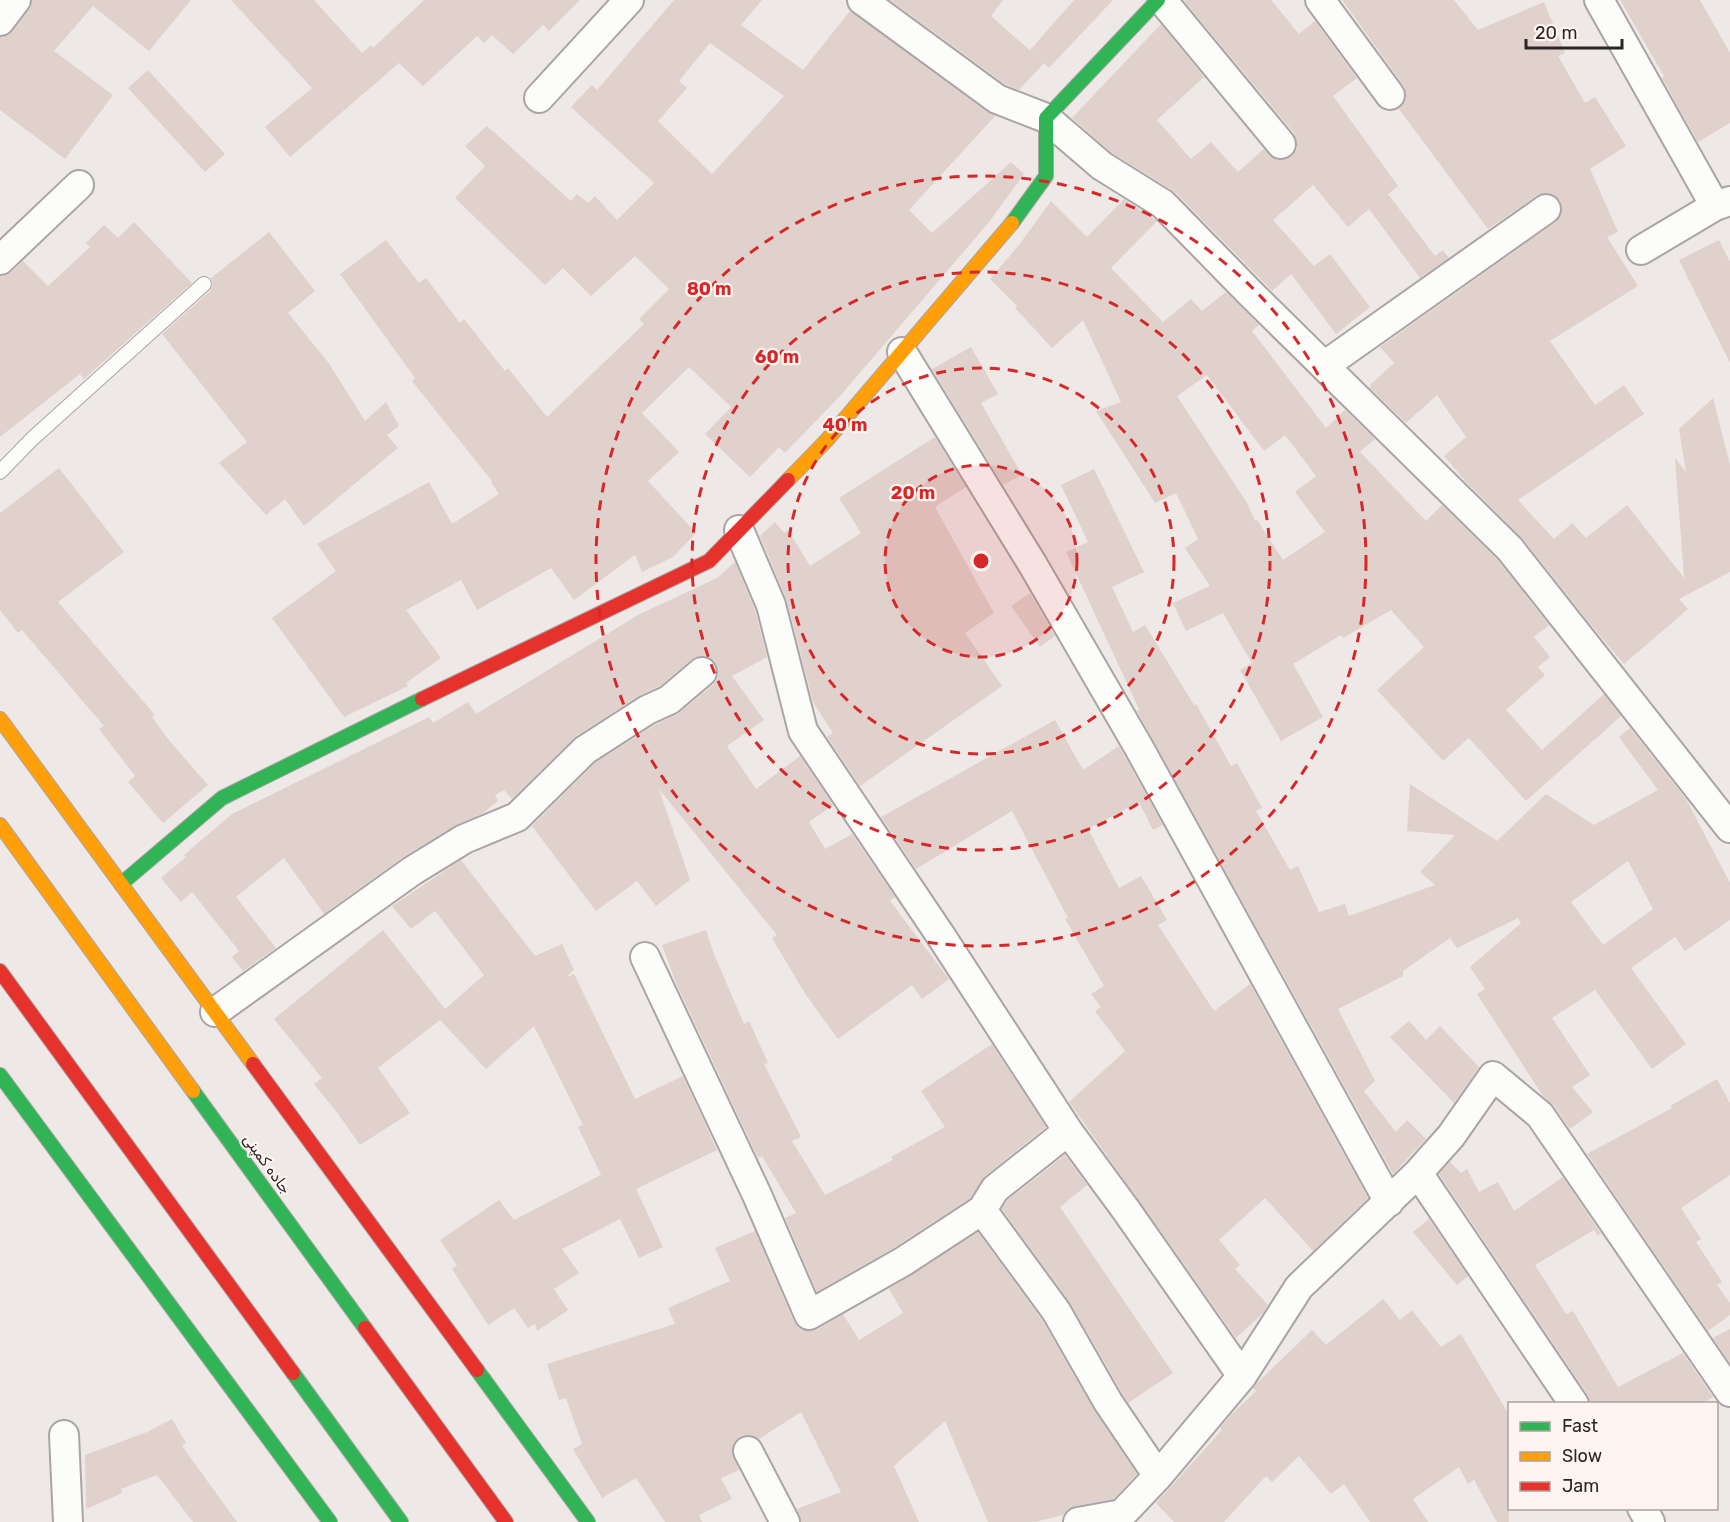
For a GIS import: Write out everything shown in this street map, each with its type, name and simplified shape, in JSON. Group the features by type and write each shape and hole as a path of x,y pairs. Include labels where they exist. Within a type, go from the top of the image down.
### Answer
{"main road":[{"path":"121,884 222,798 709,561 826,441 1004,234 1046,176 1046,118 1160,0"},
{"path":"0,719 588,1522"},
{"name":"جاده کمپنی","path":"0,825 506,1522"},
{"path":"0,972 401,1522"},
{"path":"0,1075 330,1522"}],"street":[{"path":"0,21 16,0"},
{"path":"539,98 629,0"},
{"path":"862,0 997,99 1046,118 1102,166 1163,204 1510,549 1730,828"},
{"path":"1160,0 1281,144"},
{"path":"1320,0 1390,95"},
{"path":"1599,0 1723,204 1641,250"},
{"path":"0,260 79,185"},
{"path":"1324,366 1546,209"},
{"path":"902,352 1033,565 1138,746 1389,1202"},
{"path":"739,530 771,605 803,731 941,936 1068,1131 1242,1376"},
{"path":"215,1012 412,871 464,839 517,817 585,750 647,710 669,700 702,672"},
{"path":"645,957 757,1195 809,1315 904,1261 982,1210 995,1189 1068,1131"},
{"path":"1078,1522 1122,1514 1158,1476 1242,1376 1299,1287 1418,1173 1451,1136 1493,1076 1540,1115 1730,1392"},
{"path":"1418,1173 1573,1402"},
{"path":"982,1210 1056,1311 1108,1402 1158,1476"},
{"path":"64,1436 68,1522"},
{"path":"748,1451 785,1522"}],"lane":[{"path":"0,472 32,439 204,284"}],"building":[{"path":"32,0 191,0 149,51 93,6 54,51 113,95 65,159 0,110 0,37 7,36 13,31 29,10"},
{"path":"231,0 314,0 362,53 371,45 373,48 424,0 580,0 549,31 543,25 513,54 492,35 484,43 477,36 423,86 399,63 290,157 265,127 312,88"},
{"path":"674,0 762,0 741,25 803,70 850,11 995,116 909,210 932,233 1011,162 1024,174 989,222 841,395 785,453 779,447 750,477 705,434 731,407 689,367 642,413 679,452 648,481 696,533 673,557 642,572 635,555 574,600 551,568 477,610 461,580 406,610 441,658 406,683 408,686 344,717 272,618 336,571 317,544 429,482 452,524 499,494 492,481 412,381 415,378 340,274 386,240 419,283 426,278 460,323 464,319 505,371 508,368 547,417 644,324 639,319 669,289 635,256 591,296 563,268 545,285 455,198 485,166 465,146 487,126 571,201 577,194 588,203 595,196 617,220 654,183 571,107 592,85 597,90","holes":["710,43 784,96 712,174 658,121 687,88 679,81"]},
{"path":"890,0 1003,0 991,16 1043,62 1030,50 1074,0 1113,0 1049,68 1044,63 1019,90 1005,84"},
{"path":"1271,0 1299,34 1315,21 1357,78 1333,96 1398,186 1388,194 1435,256 1443,250 1449,258 1420,278 1369,209 1348,227 1313,185 1273,220 1314,266 1330,254 1370,307 1336,334 1291,274 1272,291 1175,192 1112,153 1072,118 1161,24 1204,77 1157,120 1191,159 1211,142 1238,172 1264,149 1276,160 1284,160 1292,156 1297,149 1294,133 1184,1"},
{"path":"1342,0 1454,0 1478,30 1544,2 1565,53 1558,56 1585,103 1595,97 1626,146 1590,169 1618,232 1607,237 1638,286 1550,341 1595,405 1624,385 1644,414 1518,500 1554,539 1572,523 1586,538 1627,505 1684,578 1675,458 1686,472 1679,429 1713,398 1730,465 1730,572 1679,599 1688,609 1624,664 1523,539 1466,482 1444,456 1466,437 1437,395 1406,423 1370,388 1370,385 1394,363 1380,347 1556,222 1561,216 1562,208 1560,200 1553,194 1544,193 1536,196 1488,229 1399,109 1405,101 1404,86"},
{"path":"1620,0 1700,0 1730,53 1730,123 1698,142 1662,78 1664,76"},
{"path":"148,70 225,154 205,172 128,88"},
{"path":"1124,199 1157,221 1111,268 1163,322 1191,299 1202,311 1226,292 1259,325 1252,331 1326,428 1345,410 1375,439 1360,452 1426,521 1442,505 1498,560 1549,625 1534,637 1550,657 1538,667 1545,675 1506,710 1542,750 1604,694 1621,716 1526,801 1469,738 1443,761 1377,690 1424,647 1391,610 1343,638 1341,635 1293,664 1323,717 1281,741 1240,670 1252,663 1223,613 1186,631 1173,603 1210,586 1185,548 1198,539 1176,493 1155,503 1096,411 1121,402 1083,320 1052,348 1015,308 1017,306 990,279 1019,245 1051,201 1087,237","holes":["1207,375 1264,451 1285,435 1316,476 1295,492 1325,532 1283,560 1257,520 1255,521 1247,503 1177,396"]},
{"path":"134,222 192,283 84,379 80,374 0,437 0,276 11,272 23,261 48,286 90,247 86,243 104,225 118,238"},
{"path":"269,232 315,291 288,313 328,362 365,421 386,402 399,426 387,435 398,448 304,526 285,499 266,515 219,463 247,442 162,334 210,291 213,286 211,278"},
{"path":"1719,240 1730,262 1730,363 1679,260"},
{"path":"971,347 998,394 981,403 1022,475 1003,485 932,369"},
{"path":"935,437 966,487 935,507 994,613 965,633 1002,686 860,786 827,737 833,733 813,702 787,601 760,536 775,522 784,533 788,530 810,566 861,533 839,498"},
{"path":"59,468 124,552 58,602 155,715 152,717 168,739 208,785 163,823 128,782 135,776 99,729 104,726 22,630 18,633 0,610 0,513"},
{"path":"1094,469 1144,572 1112,587 1133,632 1145,625 1194,705 1196,704 1231,766 1237,763 1262,808 1256,811 1290,870 1298,866 1319,912 1345,904 1349,916 1435,885 1420,872 1455,835 1407,831 1410,784 1497,841 1546,794 1594,825 1658,790 1619,737 1630,728 1686,799 1730,883 1730,920 1685,951 1675,937 1631,968 1686,1044 1652,1069 1595,990 1552,1018 1590,1075 1572,1087 1593,1112 1570,1129 1554,1106 1543,1096 1477,994 1485,989 1470,967 1521,923 1518,918 1457,948 1450,938 1403,971 1403,976 1338,1009 1375,1081 1364,1091 1396,1132 1407,1120 1426,1139 1393,1174 1137,711 1139,709 1066,552 1088,542 1061,485","holes":["1628,861 1653,909 1603,945 1571,902"]},
{"path":"735,562 755,610 767,657 732,676 764,720 727,746 756,789 800,756 833,805 809,822 825,849 852,834 895,897 890,901 949,979 922,999 912,985 838,1039 806,995 772,938 777,935 659,789 690,880 656,906 637,881 596,911 532,826 595,763 655,725 679,713 713,685 718,677 718,668 707,656 692,659 660,686 638,696 576,736 512,799 504,790 495,795 498,801 483,813 456,825 403,857 324,914 284,858 236,897 276,948 243,971 232,957 239,951 192,892 181,902 161,878 232,814 429,717 433,723 468,702 476,714 638,615 717,578"},
{"path":"1030,593 1055,636 1040,647 1011,606"},
{"path":"1055,720 1083,770 1119,746 1163,825 1153,830 1139,802 1088,829 1119,888 1141,876 1167,920 1158,925 1214,1011 1250,984 1368,1198 1313,1251 1265,1198 1219,1240 1240,1265 1235,1269 1268,1305 1263,1313 1236,1338 1069,1102 1125,1051 1095,1011 1101,1007 1091,994 1104,986 1065,919 1068,918 1012,811 916,869 881,817"},
{"path":"461,860 535,956 562,944 574,970 566,977 574,974 635,1099 683,1076 717,1150 636,1189 663,1247 639,1258 620,1219 562,1249 579,1273 554,1289 568,1310 537,1331 535,1324 528,1328 514,1308 488,1325 452,1269 457,1265 440,1240 499,1200 514,1220 601,1175 578,1127 583,1125 534,1026 486,1069 440,1020 378,1068 410,1113 360,1145 314,1084 322,1078 274,1019 383,930 445,1009 484,975 435,911 411,929 392,906"},
{"path":"706,930 744,1024 749,1021 768,1063 764,1064 801,1137 792,1141 825,1195 893,1160 891,1157 945,1127 921,1091 992,1044 1046,1127 985,1176 970,1198 895,1247 817,1292 785,1218 796,1213 762,1156 758,1158 676,983 662,945"},
{"path":"1409,1021 1426,1040 1440,1026 1479,1067 1454,1103 1390,1037"},
{"path":"1717,1079 1730,1103 1730,1175 1681,1208 1701,1239 1696,1242 1722,1282 1717,1285 1730,1303 1730,1315 1708,1331 1587,1154 1672,1108 1670,1106"},
{"path":"1065,1155 1087,1185 1060,1207 1173,1373 1128,1403 1070,1303 1002,1209 1008,1200"},
{"path":"1450,1162 1461,1173 1467,1169 1479,1192 1498,1182 1514,1211 1563,1177 1601,1234 1598,1236 1594,1230 1535,1265 1566,1314 1573,1311 1618,1387 1683,1353 1713,1397 1704,1402 1590,1402 1588,1395 1439,1174"},
{"path":"1429,1219 1468,1276 1457,1285 1413,1232"},
{"path":"755,1231 794,1322 799,1328 808,1331 817,1330 843,1314 859,1340 903,1313 889,1289 978,1232 1042,1320 1094,1410 1137,1474 1114,1499 1075,1506 1063,1515 1035,1522 988,1522 945,1421 894,1466 919,1522 801,1522 797,1509 841,1492 801,1412 759,1439 748,1435 741,1436 734,1442 732,1451 739,1470 721,1478 732,1499 699,1515 702,1522 665,1522 636,1478 602,1498 573,1449 582,1444 566,1398 559,1400 547,1364 675,1324 668,1308 730,1281 715,1248"},
{"path":"1383,1299 1400,1320 1412,1310 1441,1347 1461,1334 1508,1413 1509,1522 1497,1522 1474,1480 1468,1484 1459,1467 1413,1499 1428,1522 1370,1522 1344,1484 1331,1494 1299,1456 1272,1482 1266,1476 1224,1522 1174,1522 1156,1503 1222,1430 1220,1428 1233,1413 1256,1391 1253,1388 1256,1384 1312,1330 1326,1345"},
{"path":"1730,1329 1730,1363 1713,1338"},
{"path":"172,1419 186,1443 182,1446 237,1522 193,1522 157,1475 121,1489 122,1493 86,1509 85,1455 147,1432"}],"traffic: fast":[{"path":"1012,223 1046,176 1046,118 1158,0"},
{"path":"121,884 222,798 422,699"},
{"path":"0,1075 330,1522"},
{"path":"193,1091 365,1328"},
{"path":"477,1370 588,1522"},
{"path":"293,1373 401,1522"}],"traffic: slow":[{"path":"788,480 826,441 1012,223"},
{"path":"0,719 253,1064"},
{"path":"0,825 193,1091"}],"traffic: jam":[{"path":"422,699 709,561 788,480"},
{"path":"0,971 293,1373"},
{"path":"253,1064 477,1370"},
{"path":"365,1328 506,1522"}]}
